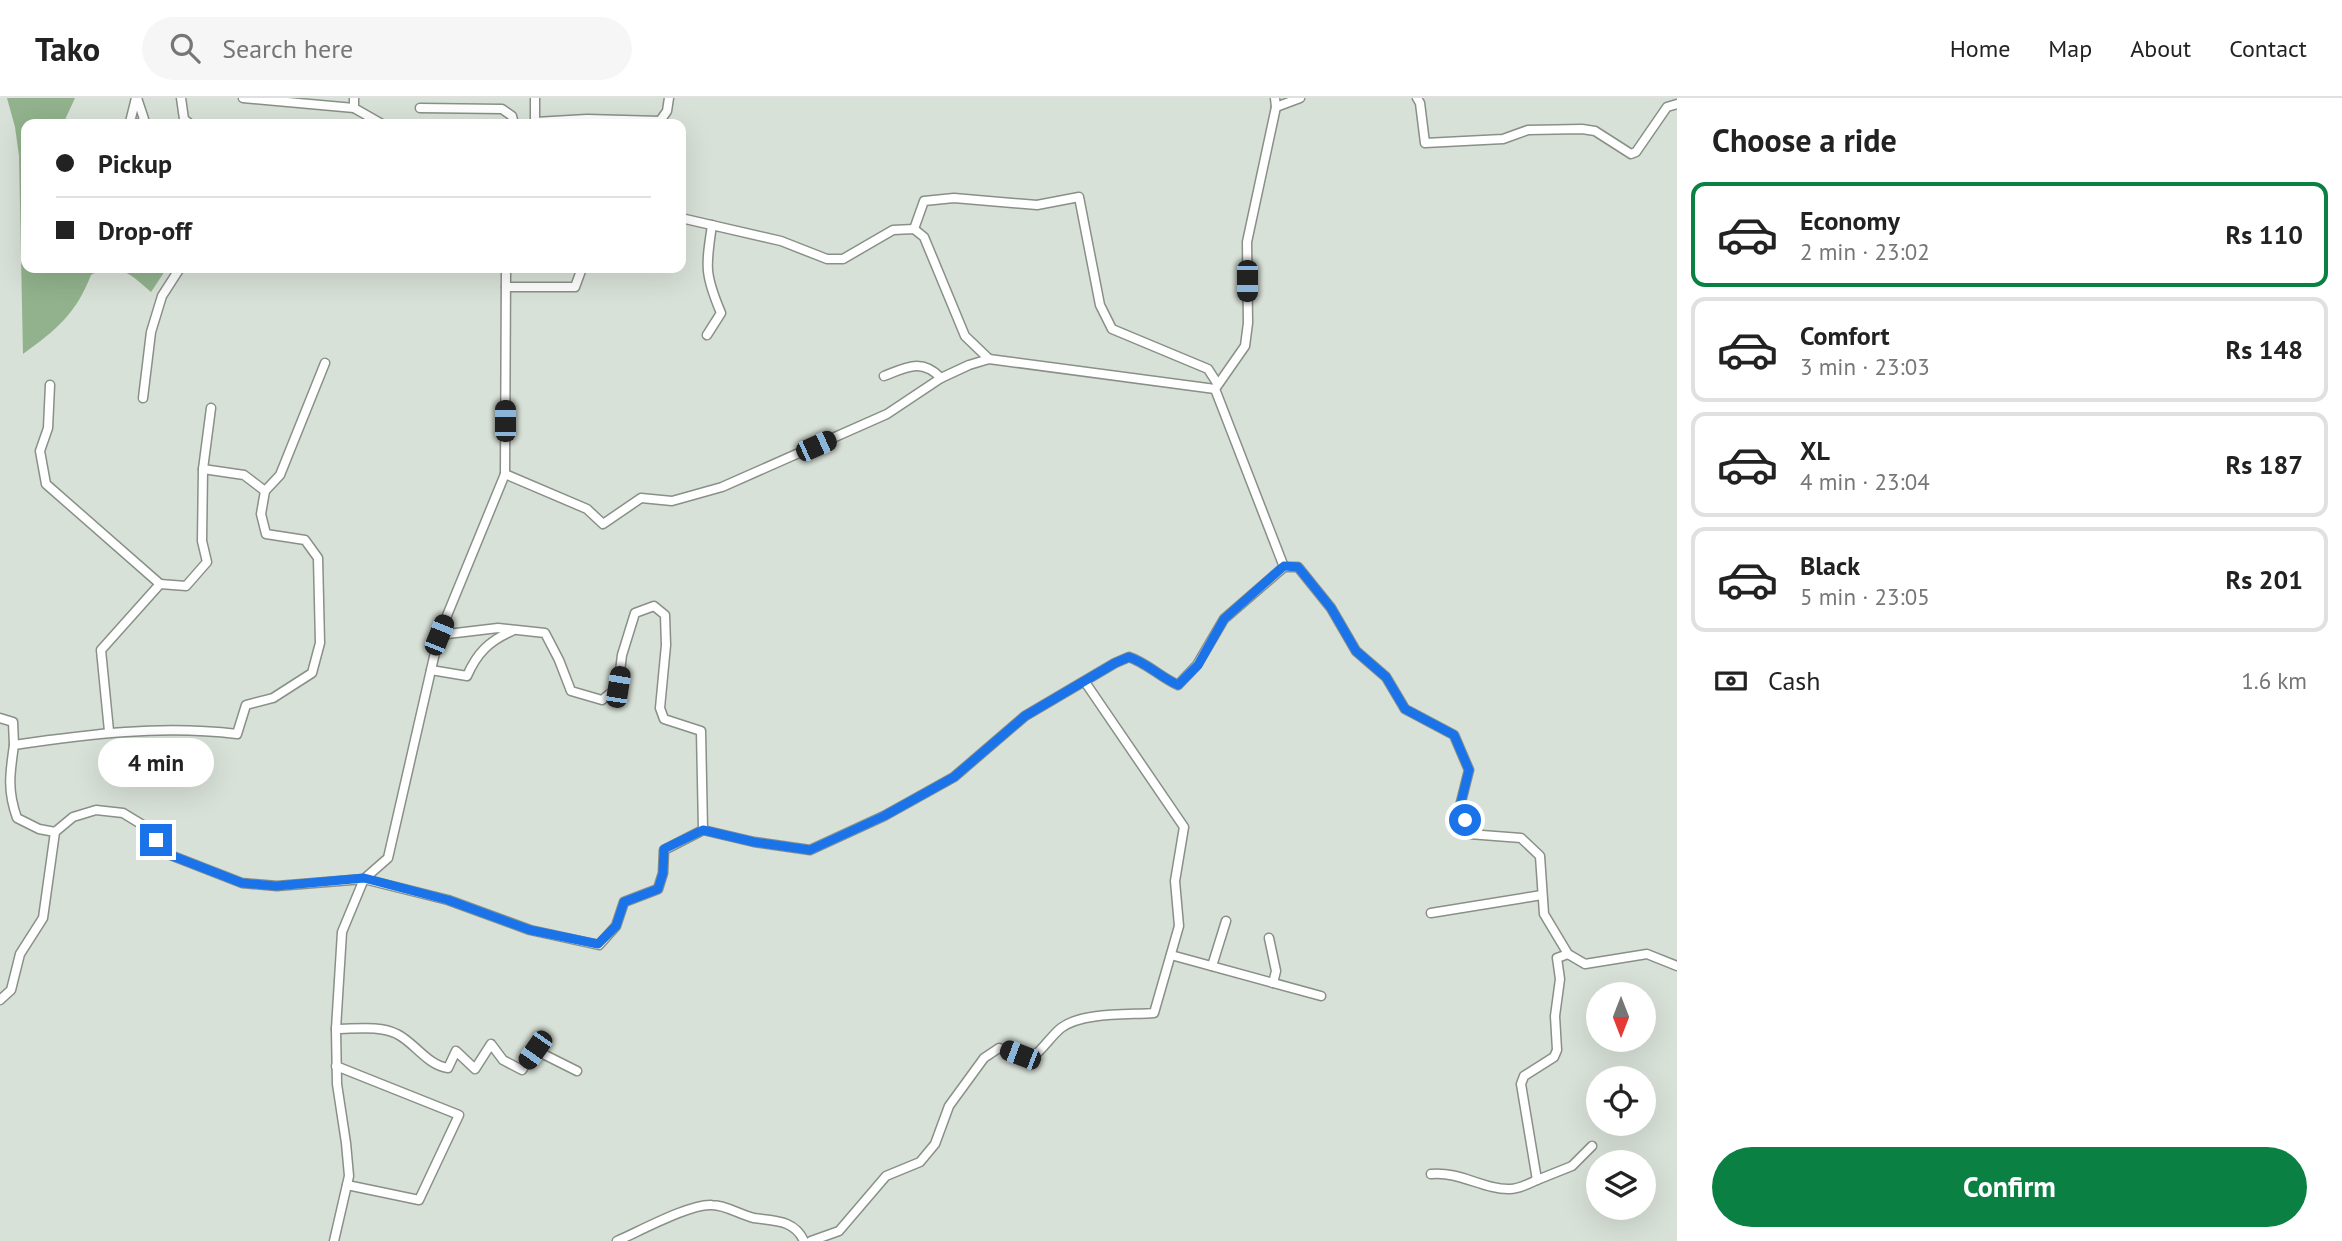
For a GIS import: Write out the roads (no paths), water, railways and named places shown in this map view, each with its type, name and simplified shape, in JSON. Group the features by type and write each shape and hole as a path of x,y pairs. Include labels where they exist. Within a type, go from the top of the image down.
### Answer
{"street":[{"path":"131,119 137,98"},
{"path":"181,98 184,119"},
{"path":"243,98 354,103 375,119"},
{"path":"535,98 535,119"},
{"path":"669,98 669,119"},
{"path":"1216,386 1245,346 1248,323 1247,242 1276,103 1300,98"},
{"path":"1417,98 1425,143 1503,139 1528,130 1583,129 1595,131 1631,154 1636,152 1667,107 1677,104"},
{"path":"420,108 502,109 513,119"},
{"path":"661,119 667,111"},
{"path":"914,229 924,201 954,198 1037,205 1079,197 1100,305 1112,329 1208,369 1284,566"},
{"path":"686,219 780,241 827,259 843,259 893,230 914,229 924,237 965,336 989,359"},
{"path":"707,335 721,313 710,288 706,262 712,225"},
{"path":"143,398 150,332 162,296 177,273"},
{"path":"334,1241 349,1176 337,1084 336,1029 342,932 364,878 388,858 439,635 505,474 506,273"},
{"path":"506,287 575,287 580,273"},
{"path":"505,474 587,509 603,524 641,498 672,502 722,487 887,414 942,378 989,359 1216,386"},
{"path":"14,745 109,731 197,729 237,734 246,705 273,698 312,673 320,643 318,558 305,540 266,534 261,514 265,491 280,475 325,363"},
{"path":"884,376 914,364 934,370 942,378"},
{"path":"50,385 48,428 40,451 46,484 160,584 186,586 207,562 202,541 203,469 211,408"},
{"path":"203,469 244,475 265,491"},
{"path":"0,1000 11,990 20,954 43,918 55,832 73,817 96,810 123,813 146,827 165,853 242,883 276,886 364,878 448,900 530,930 598,944 616,926 624,902 658,889 663,873 664,849 703,830 754,842 810,850 884,816 954,777 1025,716 1129,657 1143,662 1160,677 1178,685 1198,665 1224,619 1284,566 1298,567 1331,608 1356,651 1386,677 1405,709 1454,735 1469,770 1460,806 1469,834 1521,838 1540,856 1544,914 1568,954 1585,964 1647,954 1677,965"},
{"path":"109,731 101,650 160,584"},
{"path":"439,635 498,628 545,633 571,691 602,700 618,687 622,655 635,613 653,606 665,615 666,645 660,708 664,719 701,732 703,830"},
{"path":"431,670 467,676 475,659 492,640 515,630"},
{"path":"811,1241 839,1231 886,1175 920,1162 935,1144 949,1106 984,1058 999,1048 1020,1055 1034,1056 1060,1028 1079,1019 1154,1013 1179,926 1175,881 1184,827 1085,682"},
{"path":"0,718 13,722 14,745 9,783 17,818 39,829 55,832"},
{"path":"1430,913 1542,895"},
{"path":"1212,966 1226,921"},
{"path":"1269,938 1276,971 1273,983"},
{"path":"1537,1180 1521,1084 1524,1076 1554,1057 1557,1050 1555,1016 1560,979 1557,958 1568,954"},
{"path":"1171,955 1321,996"},
{"path":"336,1029 384,1029 395,1032 438,1066 448,1068 456,1051 475,1069 491,1044 503,1060 522,1069 535,1050 577,1071"},
{"path":"337,1066 458,1115 419,1200 347,1185"},
{"path":"1432,1174 1447,1172 1508,1189 1519,1188 1572,1166 1592,1146"},
{"path":"617,1241 695,1208 713,1205 755,1218 783,1222 800,1232 804,1241"}]}
